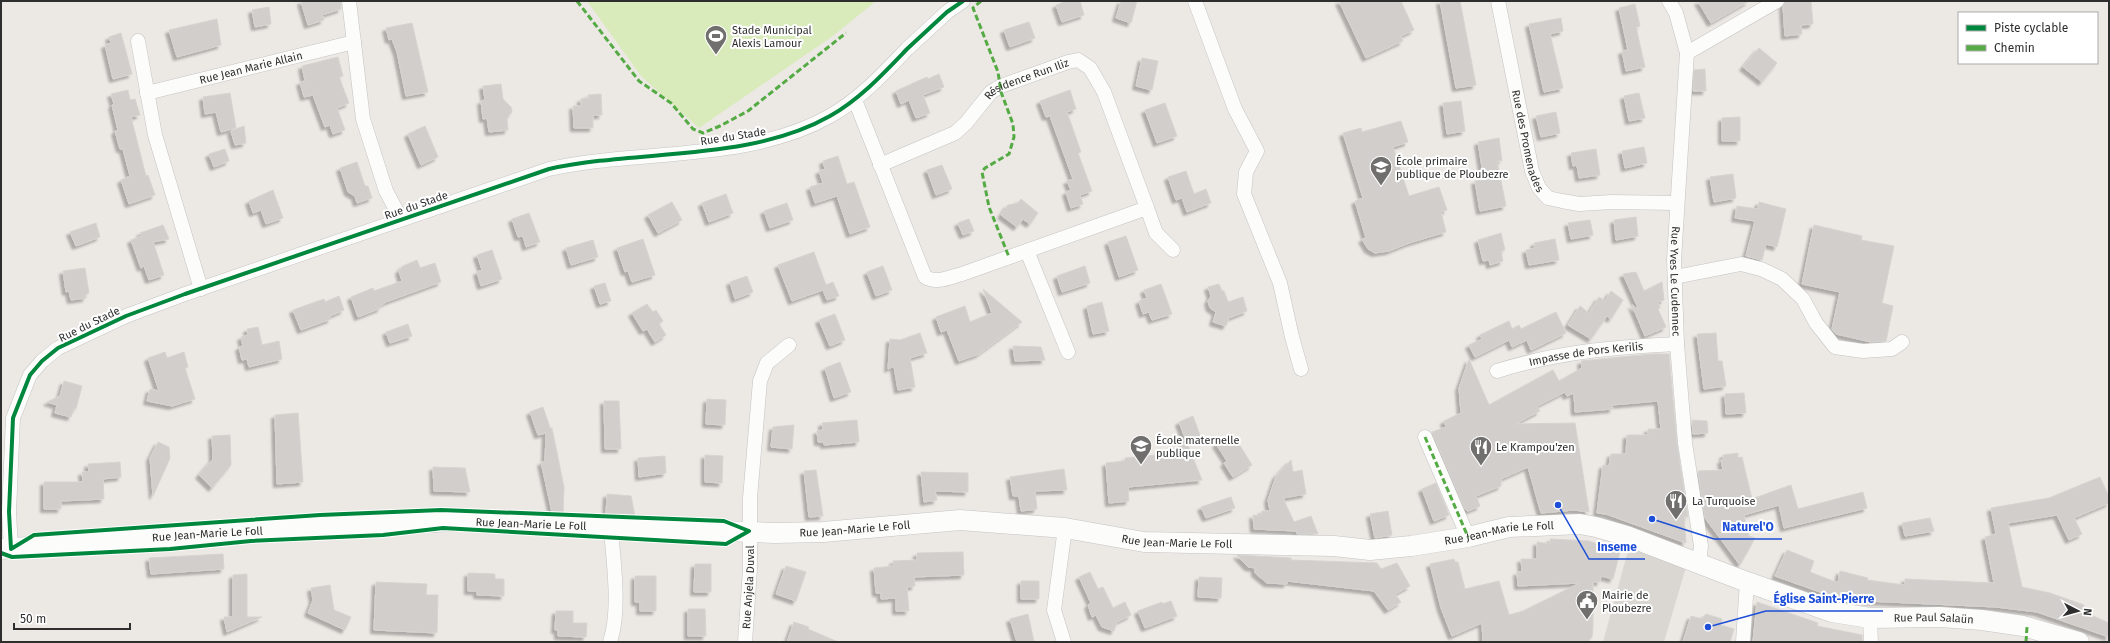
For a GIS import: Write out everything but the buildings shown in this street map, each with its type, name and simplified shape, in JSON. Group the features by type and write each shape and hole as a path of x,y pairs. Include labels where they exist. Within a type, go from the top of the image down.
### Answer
{"main road":[{"name":"Rue Jean-Marie Le Foll","path":"6,549 212,534 455,521 611,527 823,532 960,520 1065,528 1144,542 1334,546 1370,550 1411,546 1468,537 1509,527 1580,524 1612,531 1699,563"},
{"name":"Rue Paul Salaün","path":"1699,563 1747,582 1832,612 1870,618 1940,617 1982,620 2023,626 2079,642"}],"street":[{"path":"349,1 363,119 386,191 401,219"},
{"name":"Rue du Stade","path":"6,549 13,418 30,375 42,361 58,348 126,316 401,219 549,169 576,163 721,148 769,139 806,128 830,116 855,100 947,12 963,1"},
{"path":"1195,1 1235,109 1257,151 1246,172 1244,194 1280,283 1301,370"},
{"name":"Rue des Promenades","path":"1498,1 1532,171 1539,188 1548,198 1579,204 1612,202 1676,203"},
{"name":"Rue Yves Le Cudennec","path":"1669,1 1676,13 1687,52 1676,203 1675,276 1677,344 1685,443 1701,546 1699,563"},
{"path":"1687,52 1777,1"},
{"path":"138,41 155,135 201,289"},
{"name":"Rue Jean Marie Allain","path":"147,92 354,42"},
{"name":"Résidence Run Iliz","path":"880,165 955,133 966,123 991,92 1001,86 1068,62 1078,60 1090,68 1104,92 1156,233 1173,250"},
{"path":"855,100 925,277 931,280 943,280 1147,208"},
{"path":"1027,251 1068,352"},
{"path":"1675,276 1741,264 1760,269 1782,279 1803,299 1816,323 1835,347 1863,351 1892,349 1902,342"},
{"name":"Impasse de Pors Kerilis","path":"1497,371 1531,360 1569,353 1620,347 1677,344"},
{"name":"Rue Anjela Duval","path":"745,642 750,569 749,531 760,381 767,363 789,345"},
{"path":"1425,437 1468,537"},
{"path":"610,642 614,620 611,527"},
{"path":"1064,642 1054,610 1065,528"},
{"path":"1742,642 1747,582"},
{"path":"1870,618 1871,642"}],"green space":[{"name":"Stade Municipal Alexis Lamour","path":"587,1 876,1 833,36 699,128 641,76"}],"shaded area":[{"path":"1629,547 1686,567 1664,642 1603,642"}],"marked path":[{"path":"577,1 639,81 671,103 693,129 703,133 748,111 846,33"},
{"path":"981,1 973,8 998,72 1001,92 1013,124 1014,137 1009,154 985,168 982,172 989,207 1009,257"},
{"path":"1425,437 1468,537"},
{"path":"2026,642 2027,627"}],"cycle path":[{"path":"1,553 12,557 170,549 251,541 383,535 443,528 726,544 749,531 724,521 441,510 320,515 34,535 11,549 9,512 13,418 30,375 42,361 58,348 126,316 185,294 549,169 584,163 729,148 765,141 798,131 830,116 851,102 871,86 907,49 947,12 963,1"}],"place":[{"name":"Stade Municipal Alexis Lamour","path":"716,56"},
{"name":"École primaire publique de Ploubezre","path":"1381,186"},
{"name":"École maternelle publique","path":"1141,466"},
{"name":"Le Krampou'zen","path":"1481,466"},
{"name":"Inseme","path":"1558,505"},
{"name":"Naturel'O","path":"1652,519"},
{"name":"La Turquoise","path":"1676,520"},
{"name":"Mairie de Ploubezre","path":"1587,620"},
{"name":"Église Saint-Pierre","path":"1708,627"}]}
